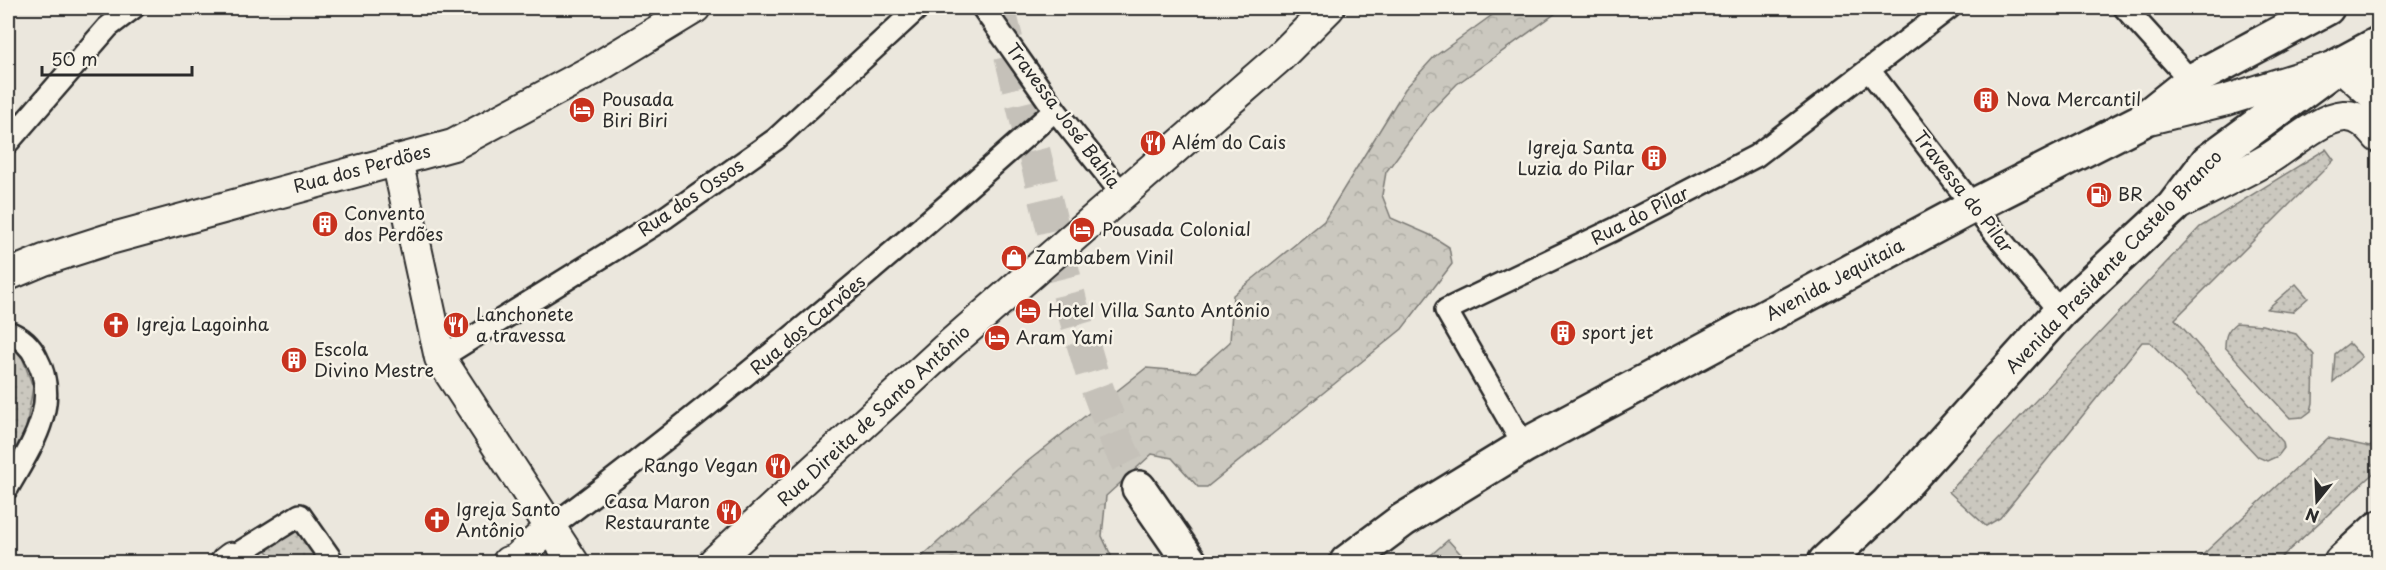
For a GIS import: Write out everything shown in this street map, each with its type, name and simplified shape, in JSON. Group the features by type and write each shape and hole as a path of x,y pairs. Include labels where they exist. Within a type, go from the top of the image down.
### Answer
{"main road":[{"name":"Avenida Jequitaia","path":"1347,562 1403,520 1524,446 1973,206 2141,121 2191,81 2327,8"},
{"name":"Avenida Presidente Castelo Branco","path":"1826,562 1887,504 2060,312 2173,207 2208,161 2339,65 2379,44"},
{"path":"1139,488 1190,562"},
{"path":"1167,528 1201,562"},
{"path":"2342,562 2379,528"}],"street":[{"path":"8,142 108,27 133,8"},
{"name":"Rua dos Perdões","path":"8,275 44,260 106,240 453,145 593,70 693,8"},
{"name":"Rua dos Ossos","path":"440,358 666,217 776,139 918,8"},
{"name":"Travessa José Bahia","path":"983,8 1055,110 1123,195"},
{"name":"Rua Direita de Santo Antônio","path":"714,562 946,348 1280,57 1329,8"},
{"name":"Rua do Pilar","path":"1524,446 1446,310 1592,240 1756,156 1948,8"},
{"path":"2125,8 2191,81"},
{"path":"2141,121 2227,99 2339,65 2379,64"},
{"path":"2339,65 2379,99"},
{"name":"Travessa do Pilar","path":"1869,70 1973,206 2060,312"},
{"name":"Rua dos Carvões","path":"551,527 658,447 823,313 1055,110"},
{"path":"2173,207 2267,159 2324,122 2337,117 2357,117 2379,137"},
{"path":"397,160 440,358 573,562"},
{"path":"8,332 24,341 33,350 42,369 46,392 41,423 8,487"},
{"path":"233,561 300,515 333,562"},
{"path":"508,562 515,560 551,527"}],"green space":[{"path":"1502,8 1563,8 1457,84 1431,111 1386,172 1382,195 1391,218 1430,235 1449,247 1452,264 1402,329 1207,487 1198,487 1172,458 1152,454 1106,496 1102,536 1114,562 916,562 1018,469 1146,368 1196,372 1230,342 1233,295 1324,221 1405,89 1434,57"},
{"path":"2326,149 2334,160 2175,319 2283,442 2284,448 2278,456 2267,461 2258,457 2150,342 2142,342 2000,518 1986,526 1949,492 2200,227"},
{"path":"2296,284 2308,298 2292,312 2267,309"},
{"path":"2236,323 2262,325 2296,334 2314,355 2311,411 2303,417 2290,418 2225,347 2227,334"},
{"path":"2349,343 2362,357 2333,382 2335,354"},
{"path":"8,345 21,354 33,387 26,428 8,463"},
{"path":"2328,438 2370,447 2378,440 2378,469 2276,562 2195,562"},
{"path":"294,530 301,531 320,562 285,561 267,551"},
{"path":"1448,540 1468,562 1423,562"}],"tunnel":[{"path":"999,8 1071,303 1093,377 1116,439 1139,488"}],"place":[{"name":"Nova Mercantil","path":"1986,100"},
{"name":"Pousada Biri Biri","path":"582,110"},
{"name":"Além do Cais","path":"1153,143"},
{"name":"Igreja Santa Luzia do Pilar","path":"1654,158"},
{"name":"BR","path":"2099,195"},
{"name":"Convento dos Perdões","path":"325,224"},
{"name":"Pousada Colonial","path":"1082,230"},
{"name":"Zambabem Vinil","path":"1014,258"},
{"name":"Hotel Villa Santo Antônio","path":"1028,311"},
{"name":"Igreja Lagoinha","path":"116,325"},
{"name":"Lanchonete a travessa","path":"456,325"},
{"name":"sport jet","path":"1563,333"},
{"name":"Aram Yami","path":"997,338"},
{"name":"Escola Divino Mestre","path":"294,360"},
{"name":"Rango Vegan","path":"778,466"},
{"name":"Casa Maron Restaurante","path":"729,512"},
{"name":"Igreja Santo Antônio","path":"437,520"}]}
